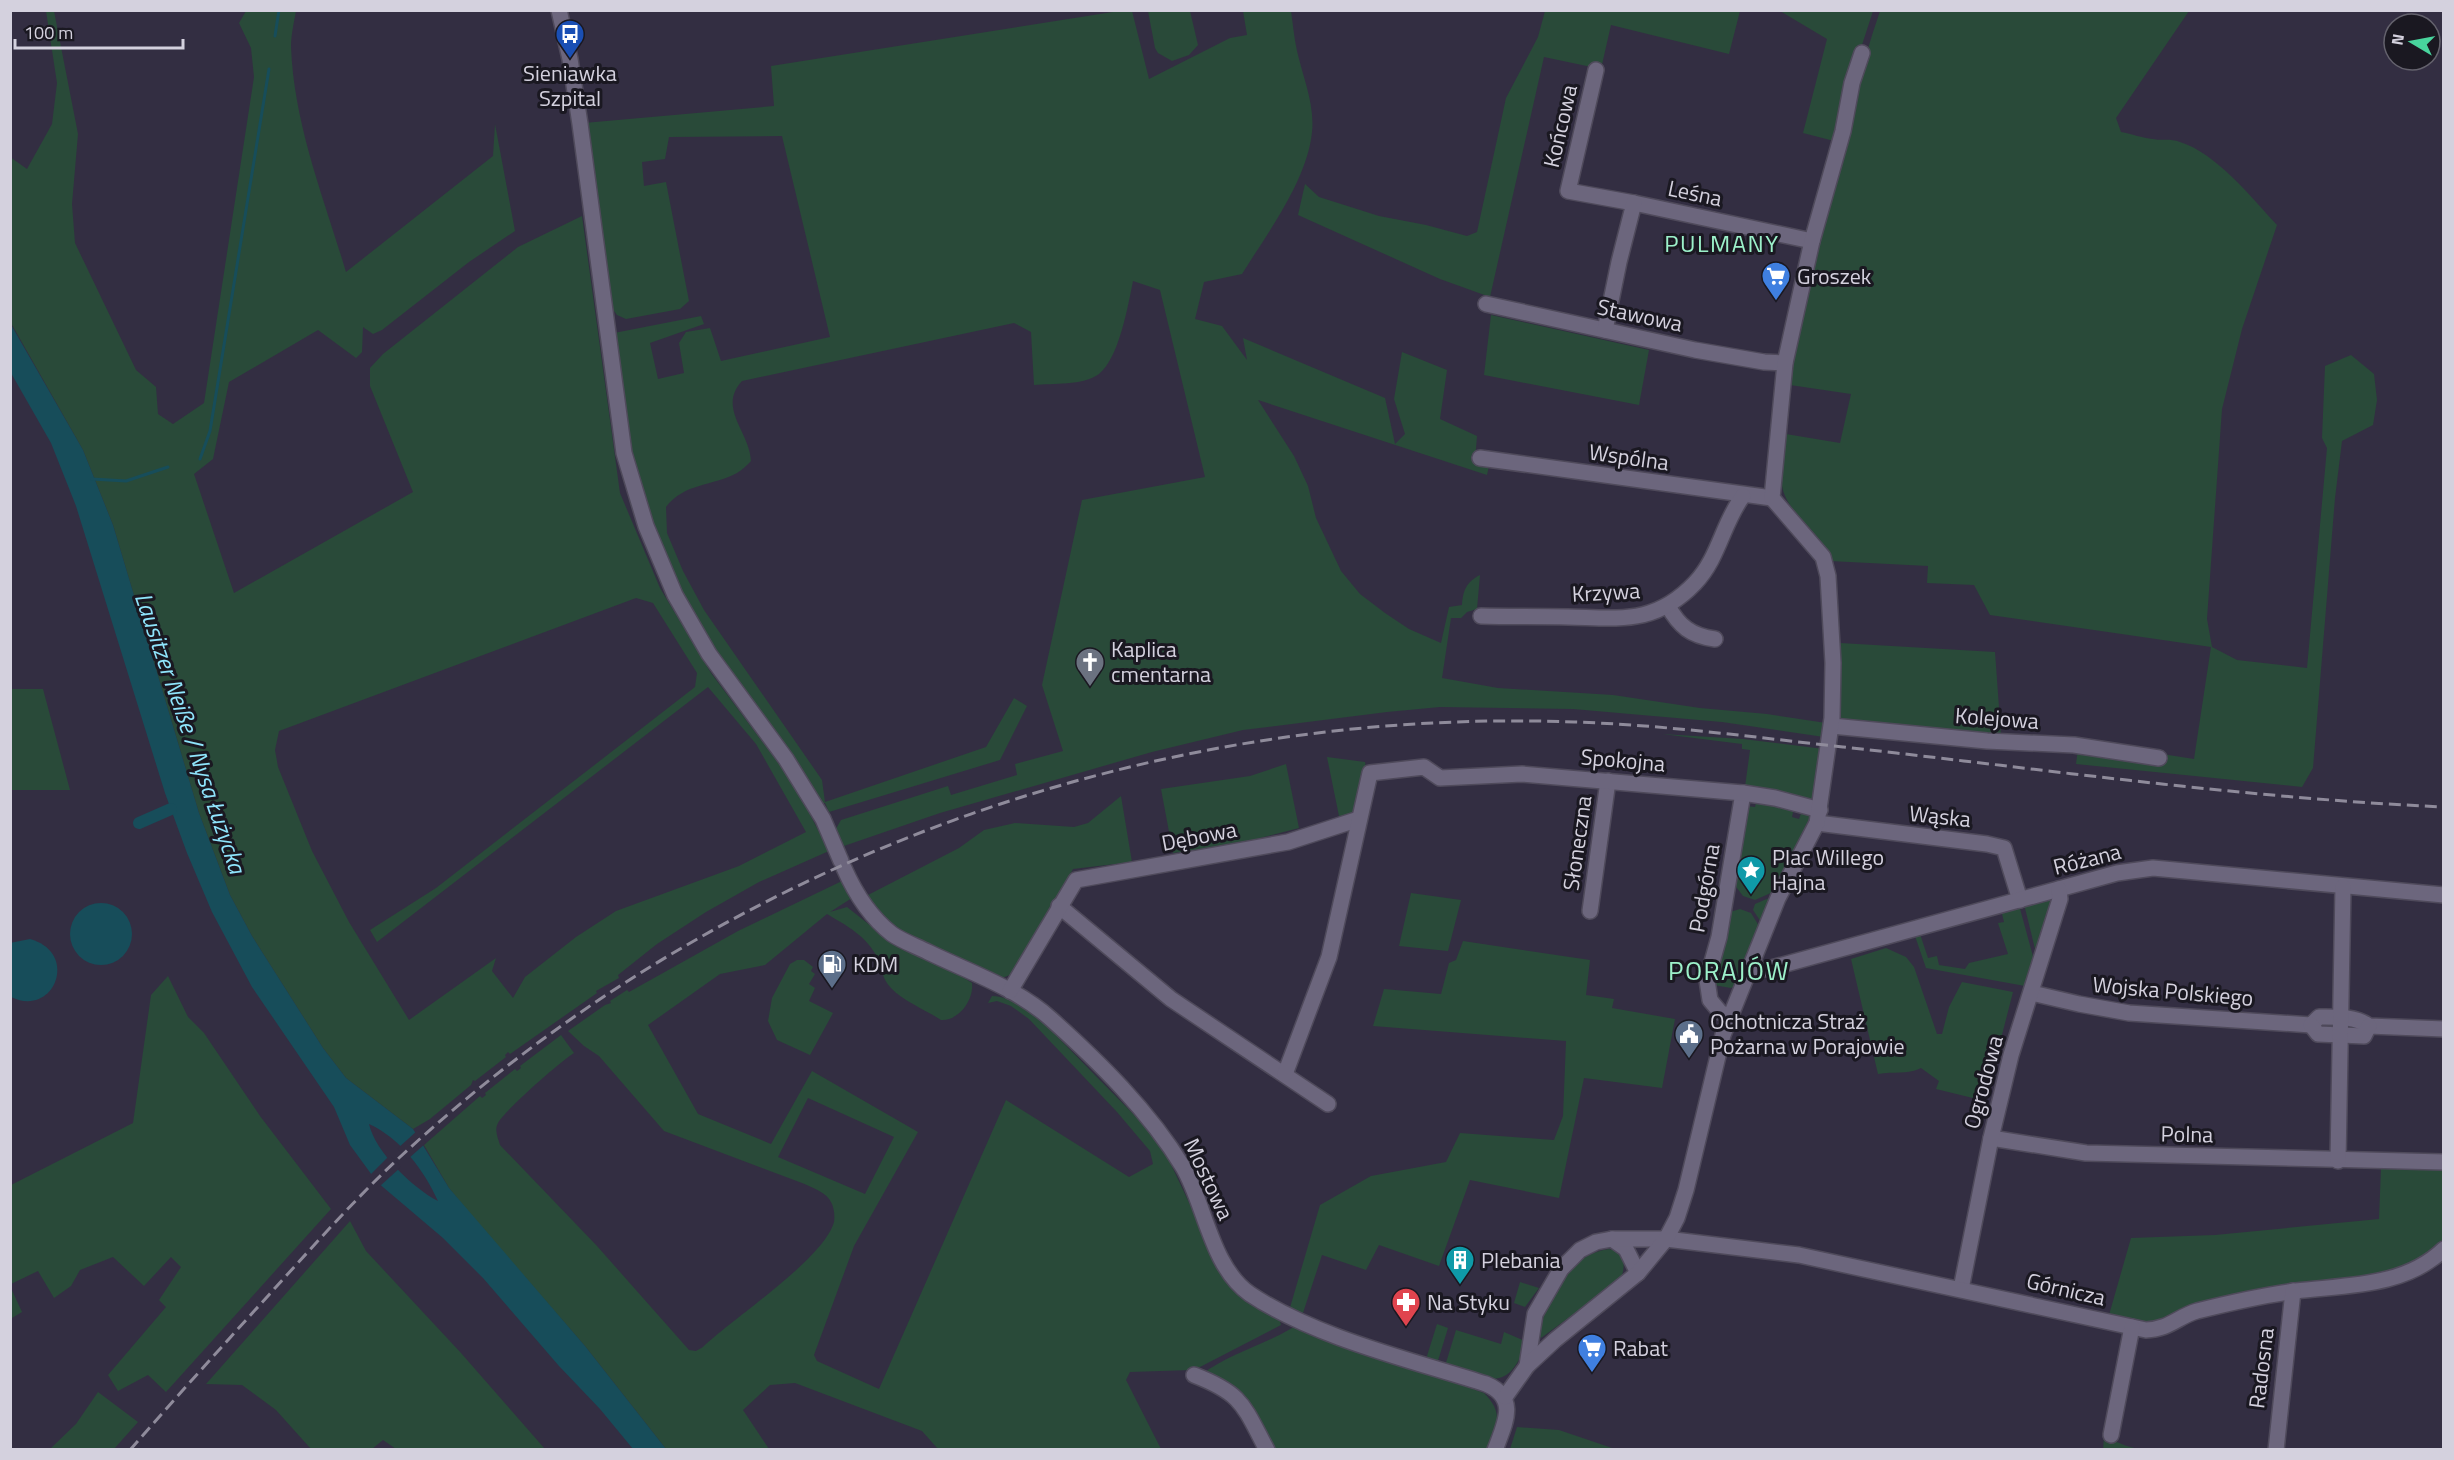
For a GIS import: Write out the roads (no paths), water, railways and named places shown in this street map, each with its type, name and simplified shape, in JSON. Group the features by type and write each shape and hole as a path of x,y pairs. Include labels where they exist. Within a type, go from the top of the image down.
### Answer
{"street":[{"name":"Mostowa","path":"559,10 570,59 591,201 624,453 646,526 675,595 697,634 709,654 786,759 822,819 865,907 893,935 1010,991 1049,1017 1105,1071 1162,1135 1184,1170 1204,1223 1224,1265 1248,1292 1294,1320 1486,1384 1501,1391 1505,1397"},
{"path":"1496,1449 1507,1413 1505,1397 1527,1366 1555,1340 1638,1273 1666,1239 1677,1218 1729,1017 1778,898 1819,816 1832,726 1833,663 1828,576 1823,557 1772,498 1785,363 1812,241 1843,131 1852,83 1862,53"},
{"name":"Końcowa","path":"1568,191 1596,70"},
{"name":"Leśna","path":"1568,191 1812,241"},
{"path":"1605,330 1634,203"},
{"name":"Stawowa","path":"1486,304 1752,360 1785,363"},
{"name":"Wspólna","path":"1480,458 1743,496 1772,498"},
{"name":"Krzywa","path":"1481,616 1601,619 1637,617 1668,606 1695,583 1706,567 1722,540 1731,511 1743,496"},
{"path":"1668,606 1676,620 1686,630 1698,636 1715,639"},
{"name":"Kolejowa","path":"1832,726 1988,741 2074,745 2159,758"},
{"name":"Spokojna","path":"1359,819 1370,773 1424,767 1440,778 1522,774 1743,793 1775,798 1819,816"},
{"name":"Słoneczna","path":"1590,911 1608,781"},
{"name":"Podgórna","path":"1729,1017 1713,1006 1707,990 1707,980 1719,937 1743,793"},
{"name":"Wąska","path":"1819,816 1987,843 2004,848 2020,900"},
{"path":"1285,1074 1329,957 1359,819"},
{"name":"Dębowa","path":"1010,991 1076,880 1288,842 1359,819"},
{"name":"Różana","path":"1750,969 1768,969 2117,873 2153,868 2444,895"},
{"path":"2338,1161 2343,887"},
{"name":"Ogrodowa","path":"1961,1289 1991,1138 2011,1055 2060,899 2059,889"},
{"path":"1059,906 1171,999 1328,1104"},
{"name":"Wojska Polskiego","path":"2032,993 2129,1013 2311,1025 2318,1034 2340,1037 2364,1036 2369,1026"},
{"name":"Wojska Polskiego","path":"2311,1025 2319,1017 2360,1020 2369,1026 2444,1029"},
{"name":"Polna","path":"1991,1138 2086,1153 2444,1162"},
{"path":"1612,1239 1626,1249 1638,1273"},
{"name":"Górnicza","path":"1527,1366 1535,1314 1561,1269 1580,1250 1596,1242 1612,1239 1666,1239 1799,1255 2132,1328 2161,1329 2194,1312 2293,1292 2390,1279 2418,1269 2444,1249"},
{"name":"Radosna","path":"2276,1449 2293,1292"},
{"path":"2111,1435 2132,1328"},
{"path":"1194,1375 1222,1386 1240,1400 1267,1449"}],"water":[{"path":"10,323 83,450 113,525 199,813 230,895 252,936 323,1048 346,1078 413,1129 449,1188 585,1346 666,1449 633,1449 483,1278 443,1238 377,1182 350,1145 334,1107 252,987 212,912 165,793 76,506 51,443 11,373","holes":["369,1124 380,1130 410,1156 426,1178 438,1201 407,1179 387,1158"]},
{"path":"101,903 113,905 123,912 130,922 132,934 130,946 123,956 113,963 101,965 89,963 79,956 72,946 70,934 72,922 79,912 89,905"},
{"path":"30,939 45,946 54,957 57,969 55,981 49,992 39,999 26,1001 11,997 10,943"}],"waterway":[{"path":"275,36 279,10"},
{"path":"200,459 210,431 269,69"},
{"path":"92,479 126,481 168,467"},
{"path":"139,823 171,809"}],"railway":[{"path":"130,1450 368,1188 400,1157 524,1054 656,963 797,886 944,824 1097,775 1254,742 1413,724 1574,722 1708,732 2218,790 2444,807"}],"place":[{"name":"Sieniawka Szpital","path":"570,60"},
{"name":"Groszek","path":"1776,302"},
{"name":"Kaplica cmentarna","path":"1090,688"},
{"name":"Plac Willego Hajna","path":"1751,896"},
{"name":"KDM","path":"832,990"},
{"name":"Ochotnicza Straż Pożarna w Porajowie","path":"1689,1060"},
{"name":"Plebania","path":"1460,1286"},
{"name":"Na Styku","path":"1406,1328"},
{"name":"Rabat","path":"1592,1374"}],"district":[{"name":"PULMANY","path":"1722,244"},
{"name":"PORAJÓW","path":"1729,971"}],"water label":[{"name":"Lausitzer Neiße / Nysa Łużycka","path":"190,733"}]}
